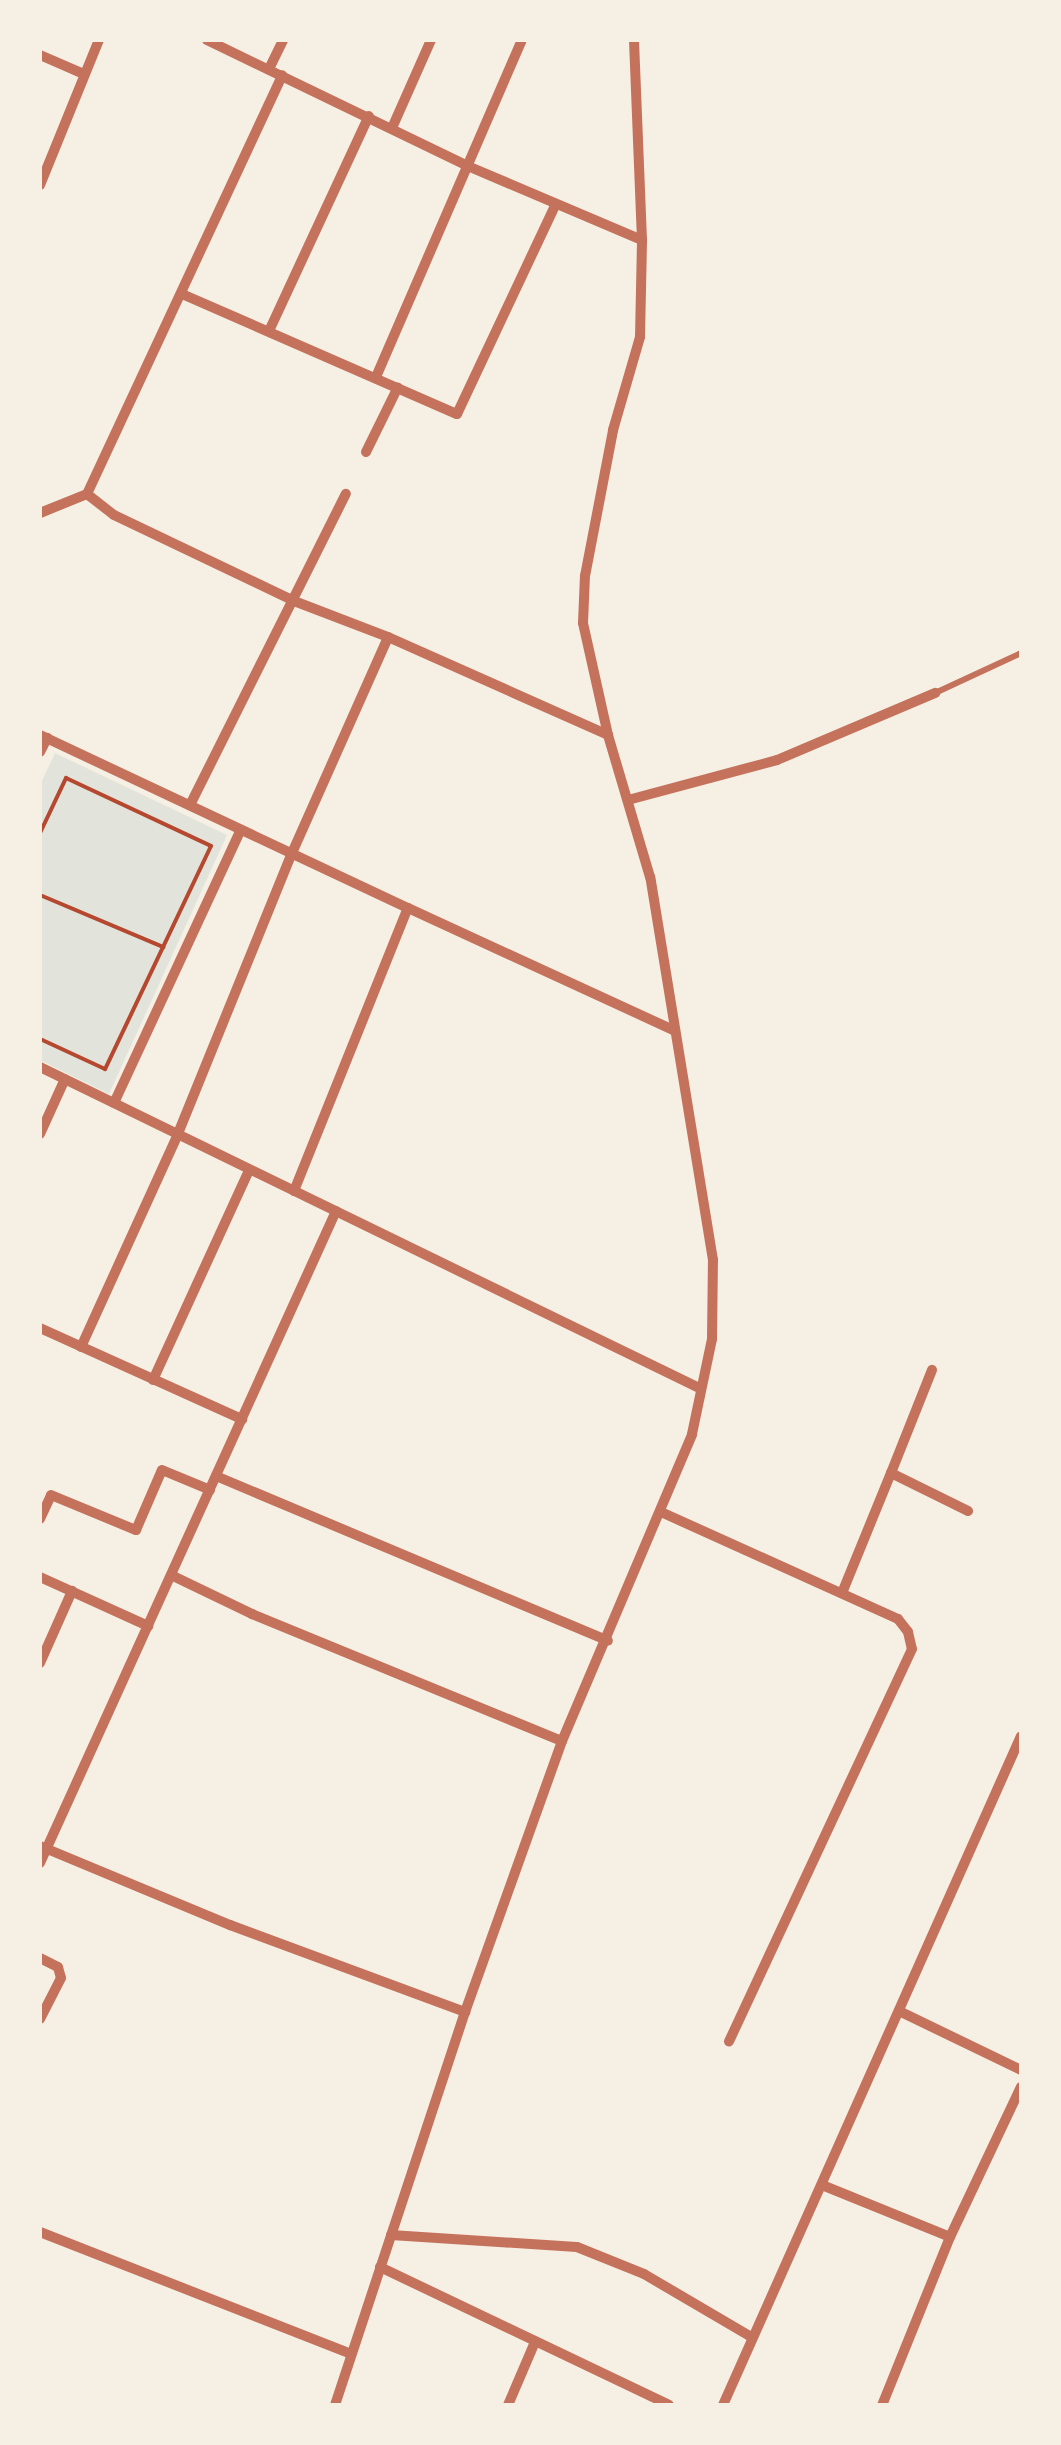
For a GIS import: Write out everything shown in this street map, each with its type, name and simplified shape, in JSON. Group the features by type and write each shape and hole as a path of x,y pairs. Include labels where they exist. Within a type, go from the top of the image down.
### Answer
{"street":[{"path":"40,185 100,40"},
{"path":"207,40 470,167 642,240"},
{"path":"269,69 282,40"},
{"path":"392,128 431,40"},
{"path":"376,378 522,40"},
{"path":"335,2405 465,2012 562,1741 608,1641 692,1434 712,1339 712,1260 650,877 608,735 583,623 585,576 613,430 640,338 642,240 634,40"},
{"path":"40,55 84,74"},
{"path":"40,513 87,494 282,75"},
{"path":"269,331 369,116"},
{"path":"182,294 457,414 555,206"},
{"path":"366,452 398,387"},
{"path":"87,494 114,515 294,600 388,637 608,735"},
{"path":"190,806 346,494"},
{"path":"80,1347 177,1136 292,853 388,637"},
{"path":"628,800 777,760 936,693"},
{"path":"40,752 43,736 675,1031"},
{"path":"114,1102 241,830"},
{"path":"294,1191 408,908"},
{"path":"40,1068 701,1389"},
{"path":"40,1134 65,1080"},
{"path":"153,1380 250,1170"},
{"path":"40,1863 43,1847 336,1211"},
{"path":"40,1328 242,1419"},
{"path":"842,1593 932,1370"},
{"path":"40,1519 51,1495 136,1530 162,1470 210,1490"},
{"path":"891,1472 968,1511"},
{"path":"216,1476 608,1641"},
{"path":"660,1512 898,1619 908,1632 912,1649 728,2041"},
{"path":"171,1575 252,1614 562,1741"},
{"path":"40,1577 148,1626"},
{"path":"40,1663 72,1591"},
{"path":"724,2405 1021,1736"},
{"path":"43,1847 230,1925 465,2012"},
{"path":"40,1958 58,1967 61,1978 40,2019"},
{"path":"899,2011 1021,2070"},
{"path":"882,2405 950,2237 1021,2087"},
{"path":"822,2185 950,2237"},
{"path":"391,2235 577,2247 644,2274 754,2338"},
{"path":"41,2236 351,2354"},
{"path":"380,2267 669,2405"},
{"path":"508,2405 536,2342"}],"lane":[{"path":"936,693 1021,652"}],"path":[{"path":"40,833 66,778 210,846 105,1069 40,1040"},
{"path":"40,895 163,947"}],"shaded area":[{"path":"55,753 227,835 109,1094 40,1060 40,785"}]}
